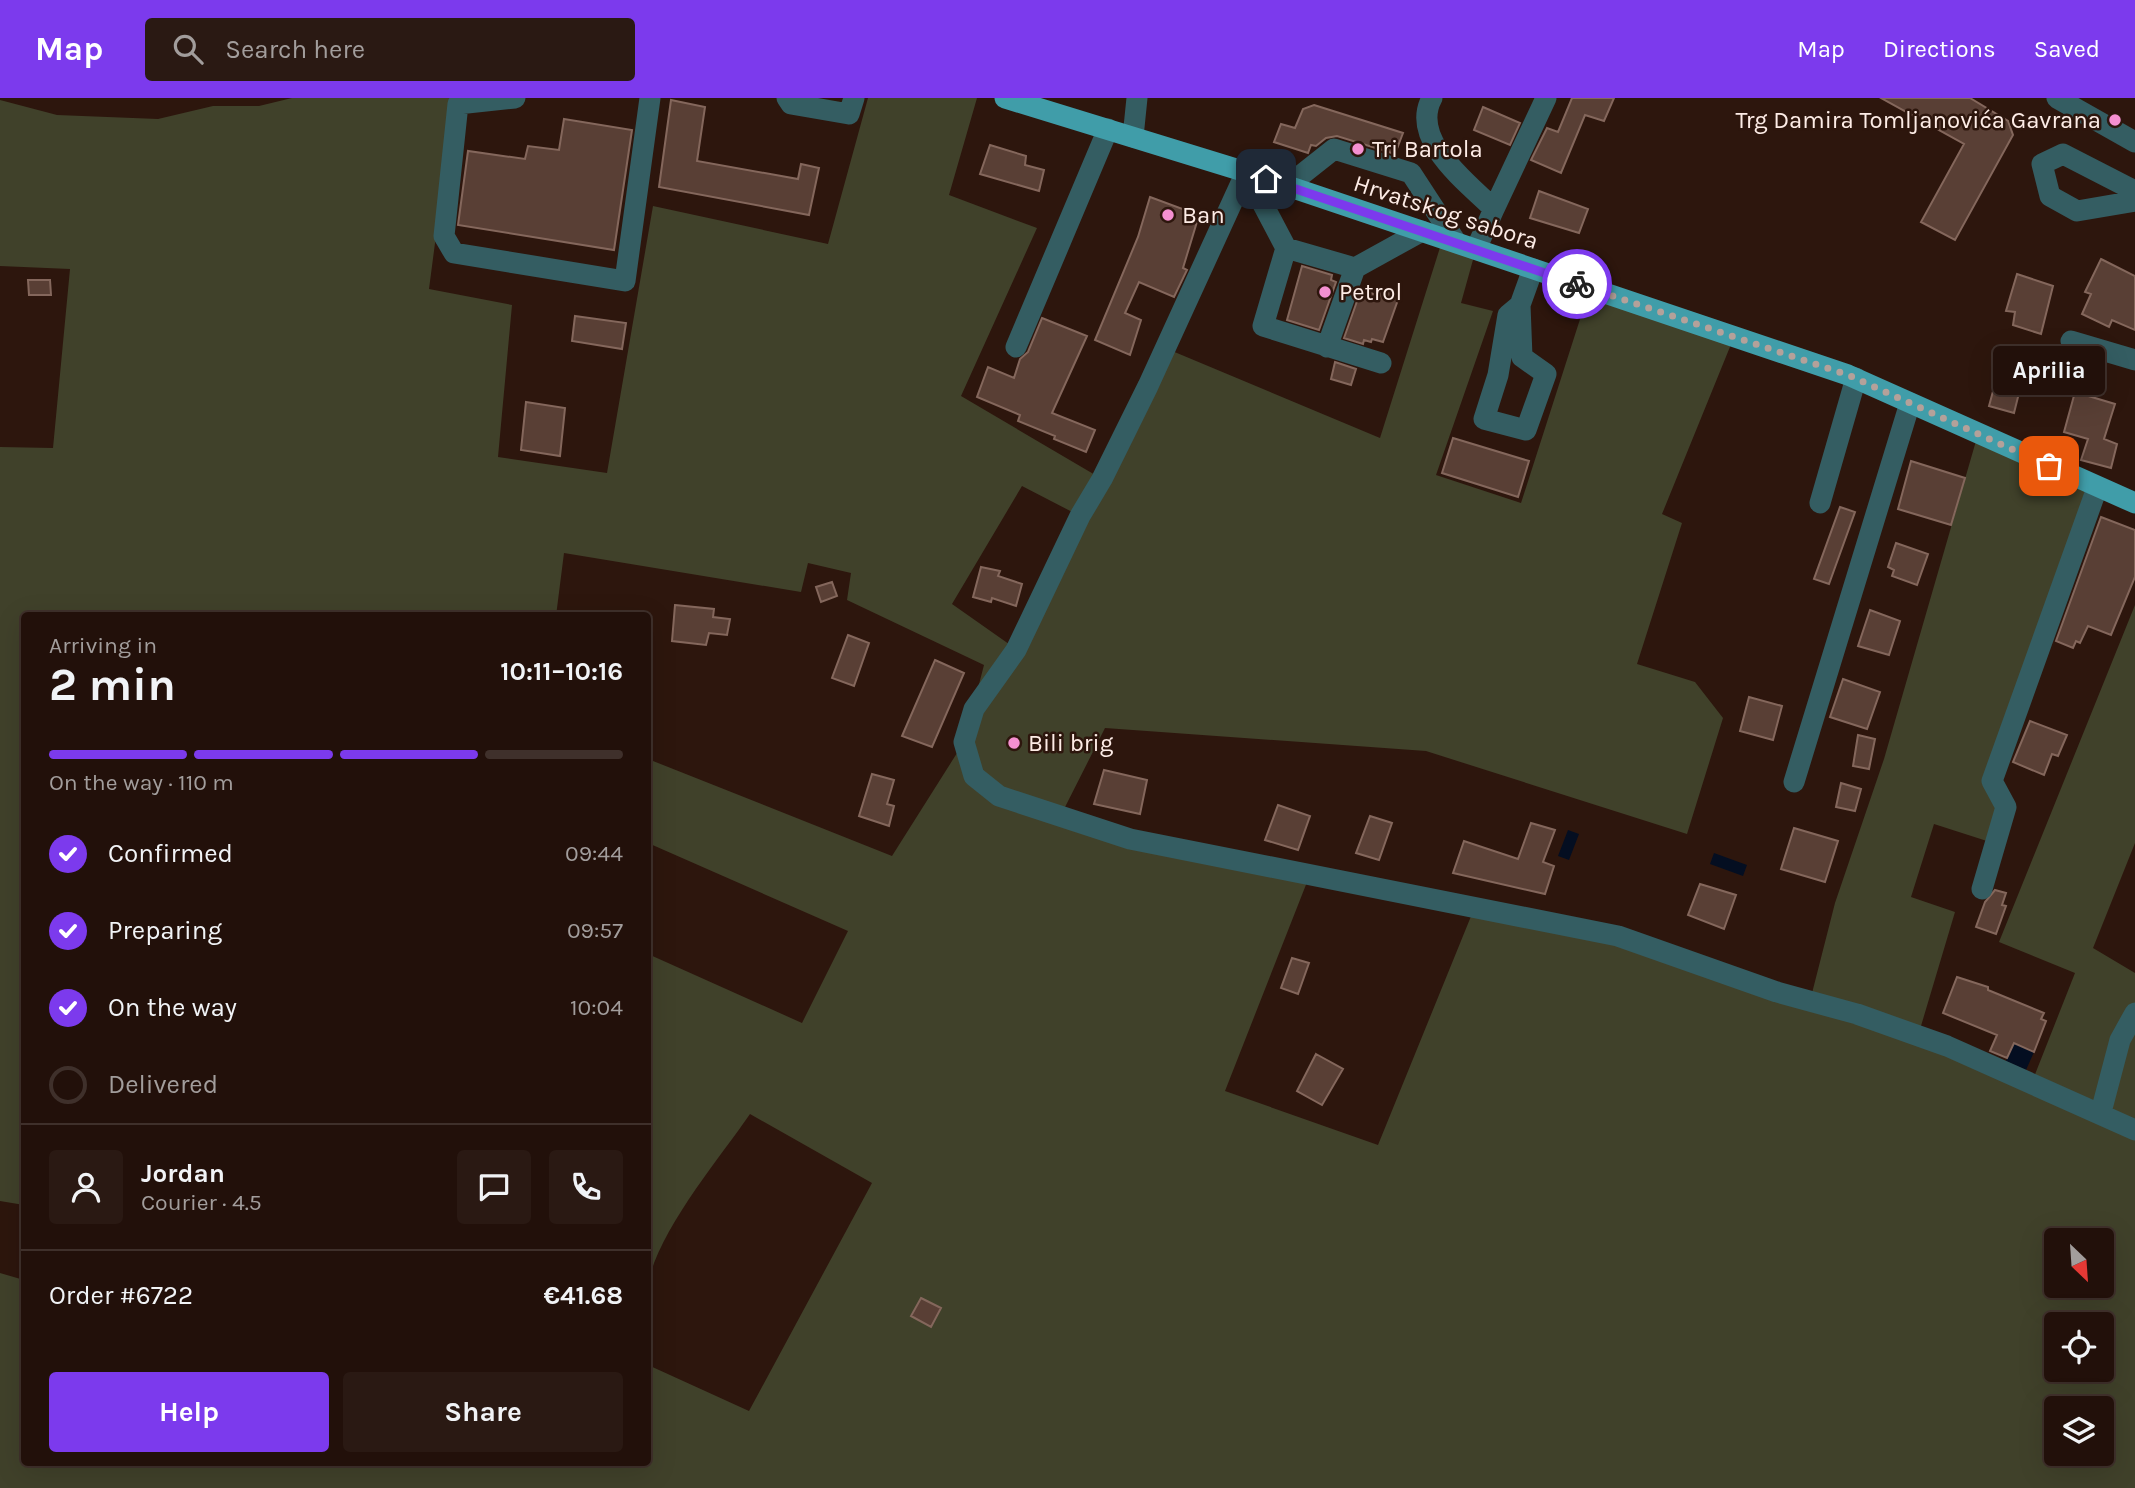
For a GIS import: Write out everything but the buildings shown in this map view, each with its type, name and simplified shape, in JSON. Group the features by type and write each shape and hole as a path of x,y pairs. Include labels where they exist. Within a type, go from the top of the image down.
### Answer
{"main road":[{"name":"Hrvatskog sabora","path":"1005,98 1246,172 1856,378 2135,503"}],"street":[{"path":"515,98 458,104 444,236 454,253 625,281 650,98"},
{"path":"787,98 792,104 849,114 854,98"},
{"path":"1133,137 1137,98"},
{"path":"1432,98 1428,105 1429,135 1449,164 1494,209"},
{"path":"1476,249 1546,98"},
{"path":"2057,98 2135,142"},
{"path":"1016,347 1108,129"},
{"path":"1286,187 1334,149 1410,173 1456,242"},
{"path":"2135,191 2063,154 2042,164 2050,196 2077,211 2135,201"},
{"path":"1246,172 1286,248 1264,326 1381,363"},
{"path":"1246,172 1148,386 1102,480 1080,516 1016,650 974,709 964,742 974,776 999,796 1130,839 1618,936 1777,992 1857,1014 1947,1046 2101,1112 2135,1130"},
{"path":"1327,347 1355,268 1422,231"},
{"path":"1286,248 1355,268"},
{"path":"1520,305 1508,315 1497,375 1484,419 1527,430 1546,374 1522,357 1520,305 1533,268"},
{"path":"2071,341 2135,360"},
{"path":"1820,503 1856,378"},
{"path":"1794,782 1910,403"},
{"path":"1982,889 2006,807 1992,781 2097,488"},
{"path":"2101,1112 2120,1040 2135,1013"}],"green space":[{"path":"292,98 454,98 429,289 512,305 498,457 607,473 653,206 828,244 868,98 977,98 949,195 1037,228 961,396 1102,479 1165,348 1380,438 1443,238 1476,249 1461,303 1493,311 1436,475 1521,503 1590,288 1734,337 1662,514 1682,523 1637,664 1695,682 1723,718 1687,834 1426,751 1105,728 1061,815 1309,877 1225,1091 1378,1145 1476,904 1810,1001 1835,903 1884,759 1978,434 2097,488 1986,783 2002,805 1990,842 1934,824 1911,897 1955,912 1918,1036 2032,1082 2075,973 1999,942 2135,605 2135,843 2093,948 2135,973 2135,1488 0,1488 0,1273 21,1279 21,1466 651,1466 651,1366 749,1411 872,1183 750,1114 676,1219 651,1274 651,955 802,1023 848,931 651,844 651,760 892,856 964,742 984,665 847,600 851,573 808,563 801,592 564,553 557,612 21,612 21,1204 0,1201 0,447 53,448 70,269 0,266 0,100 57,115 158,119 213,106 259,106","holes":["1022,486 1080,516 1016,649 952,604"]}],"water":[{"path":"1568,830 1579,834 1569,860 1558,856"},
{"path":"1714,853 1747,865 1743,876 1710,864"},
{"path":"2014,1043 2034,1052 2026,1070 2006,1061"}],"way so far":[{"path":"1577,284 1848,375 2049,466"}],"place":[{"name":"Trg Damira Tomljanovića Gavrana","path":"2115,120"},
{"name":"Tri Bartola","path":"1358,149"},
{"name":"Ban","path":"1168,215"},
{"name":"Petrol","path":"1325,292"},
{"name":"Aprilia","path":"2049,466"},
{"name":"Bili brig","path":"1014,743"}],"route":[{"path":"1266,179 1577,284"}]}
